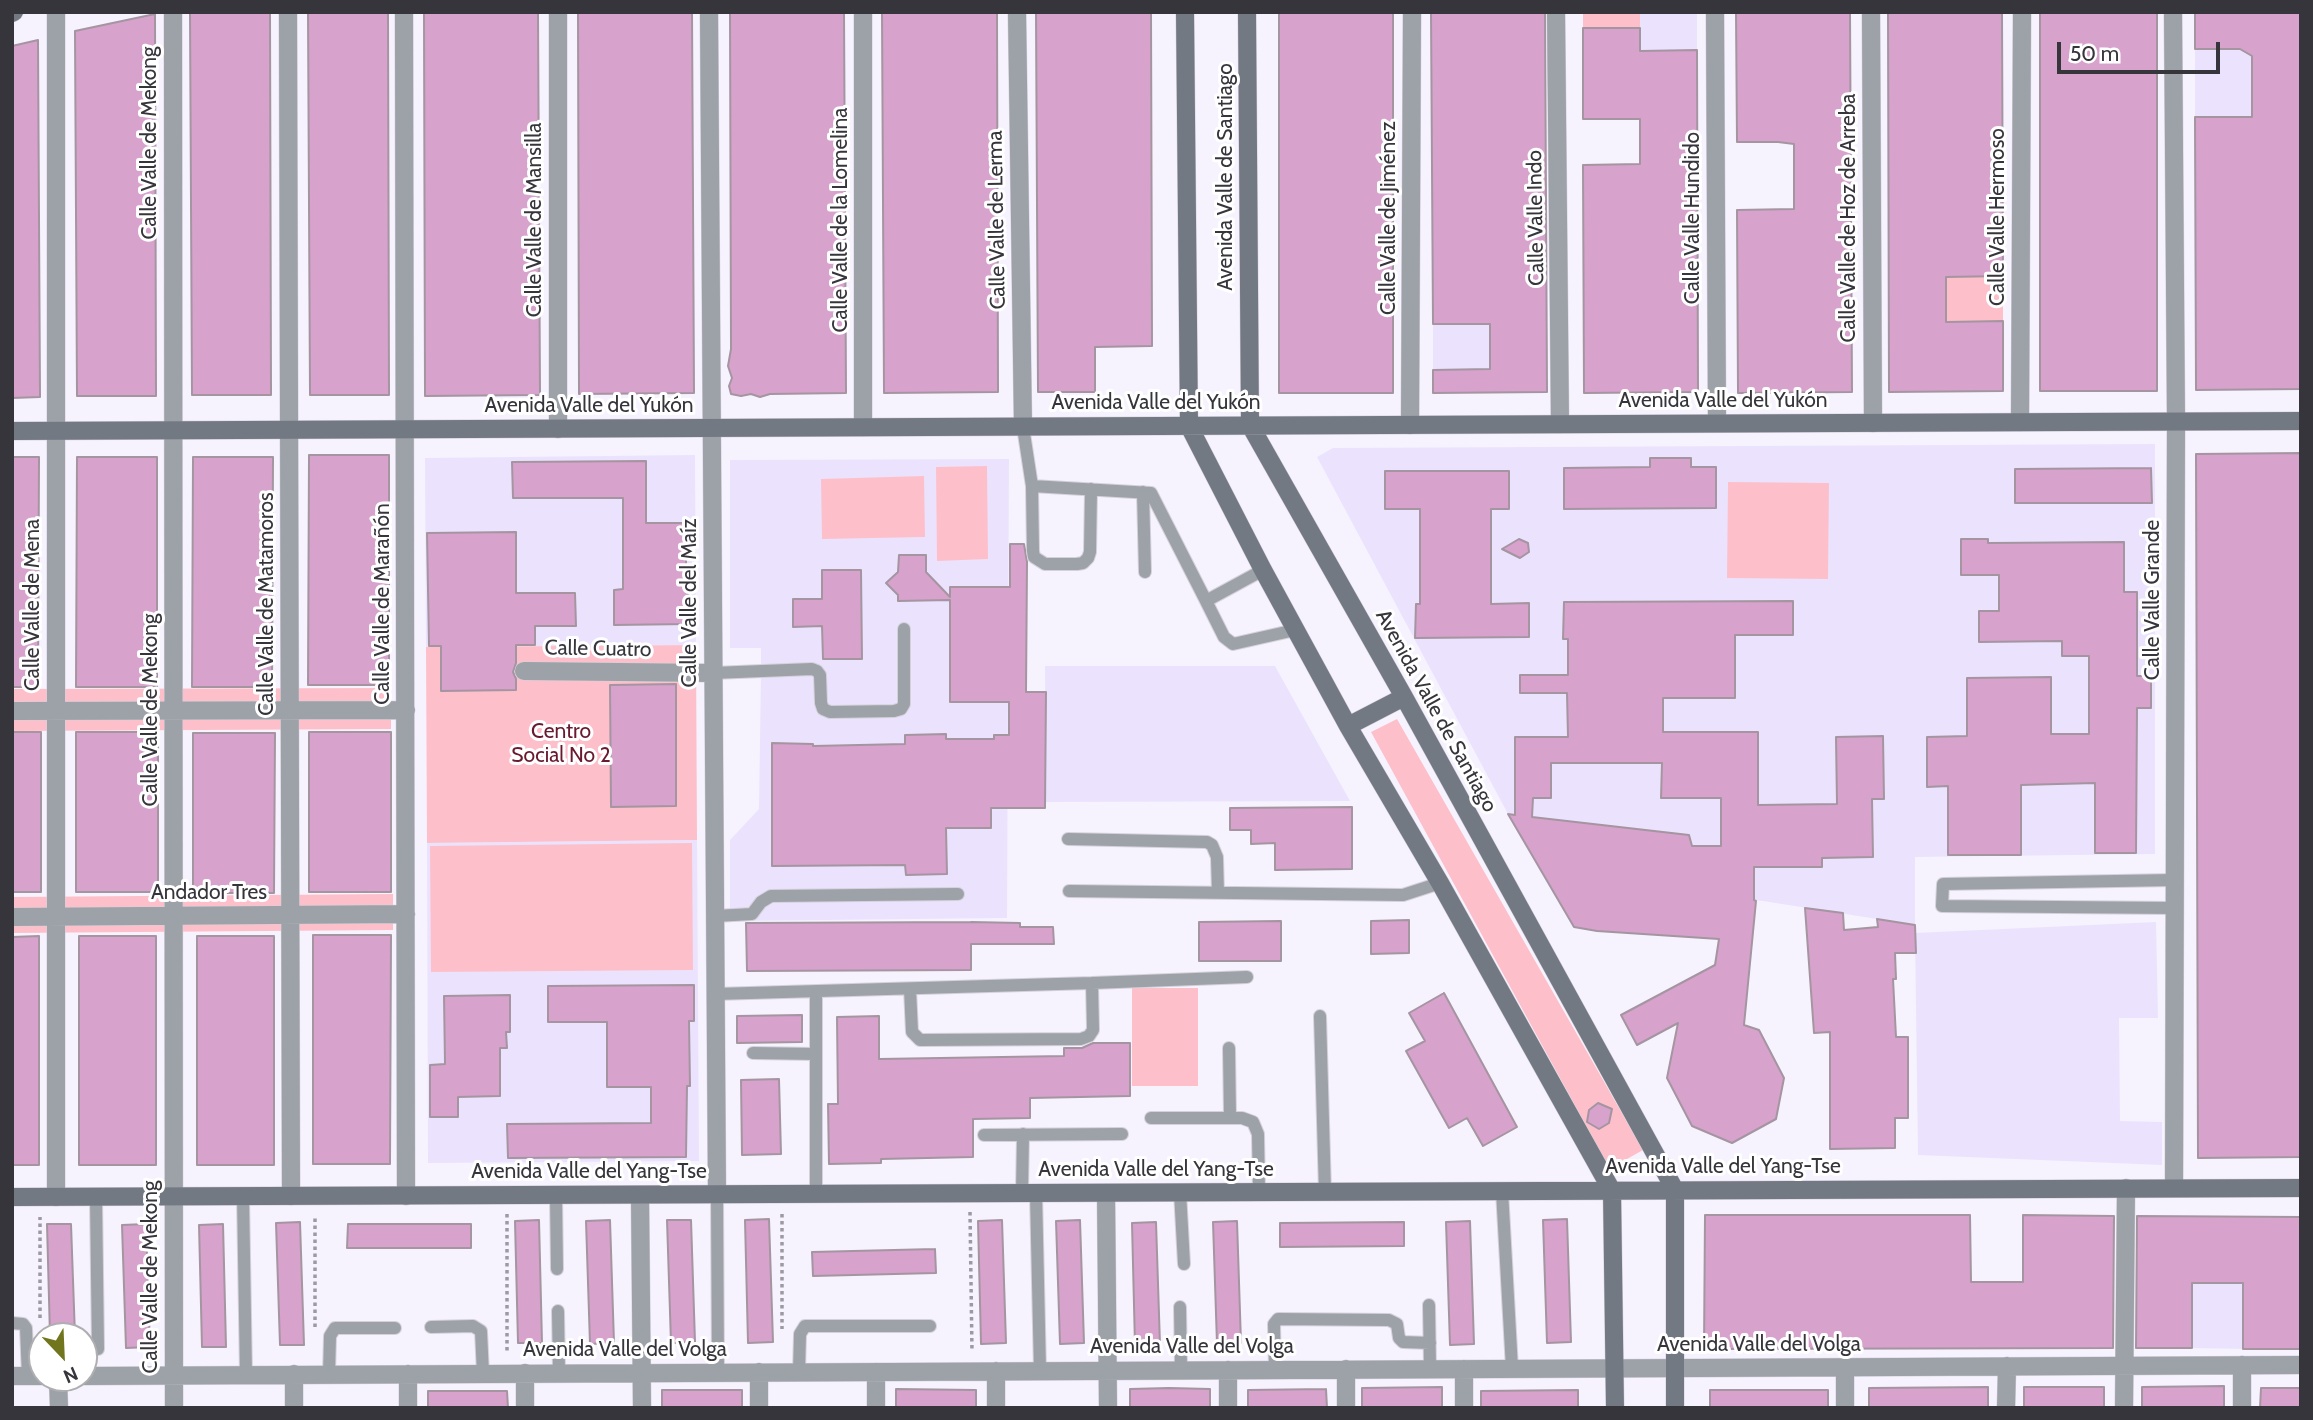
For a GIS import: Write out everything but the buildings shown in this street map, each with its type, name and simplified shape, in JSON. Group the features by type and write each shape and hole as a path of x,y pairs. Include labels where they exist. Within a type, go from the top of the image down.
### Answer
{"street":[{"name":"Calle Valle de Mena","path":"48,1197 56,917 56,12"},
{"name":"Calle Valle de Mekong","path":"173,12 174,1408"},
{"name":"Calle Valle de Matamoros","path":"288,12 292,1196"},
{"name":"Calle Valle de Marañón","path":"404,12 406,1196"},
{"name":"Calle Valle de Mansilla","path":"558,12 558,429"},
{"name":"Calle Valle del Maíz","path":"709,12 717,1194"},
{"name":"Calle Valle de la Lomelina","path":"863,12 863,427"},
{"name":"Calle Valle de Lerma","path":"1017,12 1023,426"},
{"name":"Avenida Valle de Santiago","path":"1185,12 1189,426 1348,726 1440,883 1612,1191 1615,1408"},
{"name":"Avenida Valle de Santiago","path":"1247,12 1250,425 1404,697 1675,1190 1675,1408"},
{"name":"Calle Valle de Jiménez","path":"1410,425 1412,12"},
{"name":"Calle Valle Indo","path":"1556,12 1560,424"},
{"name":"Calle Valle Hundido","path":"1715,12 1717,423"},
{"name":"Calle Valle de Hoz de Arreba","path":"1871,12 1872,423"},
{"name":"Calle Valle Hermoso","path":"2020,422 2022,12"},
{"name":"Calle Valle Grande","path":"2173,12 2176,421 2174,1188"},
{"name":"Avenida Valle del Yukón","path":"12,431 2301,421"},
{"name":"Calle Cuatro","path":"524,671 713,673"},
{"path":"1348,726 1404,697"},
{"path":"12,710 405,710"},
{"name":"Andador Tres","path":"12,917 406,914"},
{"path":"2123,1408 2126,1188"},
{"name":"Avenida Valle del Yang-Tse","path":"12,1197 2301,1188"},
{"path":"1106,1193 1108,1408"},
{"path":"640,1195 642,1408"},
{"name":"Avenida Valle del Volga","path":"98,1376 2301,1364"},
{"path":"2242,1365 2242,1408"},
{"path":"2006,1408 2007,1366"},
{"path":"1844,1367 1845,1408"},
{"path":"1346,1369 1346,1408"},
{"path":"1464,1369 1464,1408"},
{"path":"1228,1370 1228,1408"},
{"path":"996,1371 996,1408"},
{"path":"759,1372 759,1408"},
{"path":"876,1372 876,1408"},
{"path":"525,1373 525,1408"},
{"path":"294,1374 294,1408"},
{"path":"408,1374 408,1408"}],"lane":[{"path":"1023,426 1032,486 1034,557 1045,564 1077,565 1088,558 1091,489"},
{"path":"1032,486 1151,493 1224,637 1233,644 1295,630"},
{"path":"1143,492 1145,572"},
{"path":"1206,601 1264,570"},
{"path":"713,673 812,669 820,675 821,703 824,709 830,712 894,711 901,709 904,704 904,629"},
{"path":"1068,839 1207,842 1212,845 1217,857 1217,893"},
{"path":"2174,880 1943,884 1942,906 2174,908"},
{"path":"1069,891 1403,895 1440,883"},
{"path":"715,916 752,914 761,902 771,896 958,894"},
{"path":"715,995 1247,978"},
{"path":"910,989 912,1032 920,1040 1081,1039 1089,1036 1093,1030 1092,983"},
{"path":"816,992 816,1194"},
{"path":"1320,1016 1325,1192"},
{"path":"1229,1048 1230,1118"},
{"path":"753,1053 816,1054"},
{"path":"1151,1118 1248,1119 1257,1128 1259,1192"},
{"path":"1023,1134 1040,1371"},
{"path":"984,1135 1122,1134"},
{"path":"1502,1191 1512,1368"},
{"path":"1180,1192 1184,1264"},
{"path":"717,1194 718,1372"},
{"path":"556,1195 557,1269"},
{"path":"243,1196 246,1375"},
{"path":"96,1197 98,1322"},
{"path":"1429,1305 1430,1369"},
{"path":"1180,1307 1181,1370"},
{"path":"558,1311 559,1373"},
{"path":"1275,1370 1276,1320 1388,1320 1397,1324 1399,1338 1403,1342 1430,1343"},
{"path":"12,1323 23,1324 26,1328 27,1376"},
{"path":"431,1326 473,1326 481,1331 483,1374"},
{"path":"799,1372 800,1334 805,1326 930,1326"},
{"path":"329,1374 330,1336 335,1328 395,1328"}],"path":[{"path":"970,1193 972,1371"},
{"path":"782,1194 782,1331"},
{"path":"507,1195 507,1373"},
{"path":"315,1196 315,1333"},
{"path":"40,1321 48,1197"}],"shaded area":[{"path":"1640,12 1697,12 1697,50 1640,51"},
{"path":"2195,49 2252,49 2252,117 2195,117"},
{"path":"1490,323 1490,369 1433,370 1433,324"},
{"path":"2155,444 2155,854 1915,857 1915,925 1763,901 1705,895 1688,835 1508,814 1317,457 1333,448"},
{"path":"695,455 696,645 426,647 425,458"},
{"path":"1009,459 1007,918 730,921 730,840 759,809 761,648 730,648 730,460"},
{"path":"1045,666 1275,666 1350,801 1046,802"},
{"path":"697,840 699,1161 428,1163 427,843"},
{"path":"2156,922 2158,1018 2119,1018 2120,1121 2162,1122 2162,1165 1918,1155 1915,933"},
{"path":"2192,1283 2243,1283 2243,1349 2192,1348"}],"green space":[{"path":"1583,12 1640,12 1640,28 1583,28"},
{"path":"2003,276 2003,321 1946,322 1946,277"},
{"path":"987,466 988,559 937,561 936,467"},
{"path":"924,476 925,537 822,539 821,479"},
{"path":"1728,482 1829,483 1828,579 1727,578"},
{"name":"Centro Social No 2","path":"696,645 697,840 427,843 426,647"},
{"path":"391,688 391,729 12,731 12,689"},
{"path":"1397,719 1643,1150 1620,1163 1608,1166 1371,732"},
{"path":"692,843 693,970 431,972 430,846"},
{"path":"393,894 393,930 12,933 12,897"},
{"path":"1132,988 1198,988 1198,1086 1132,1086"}]}
